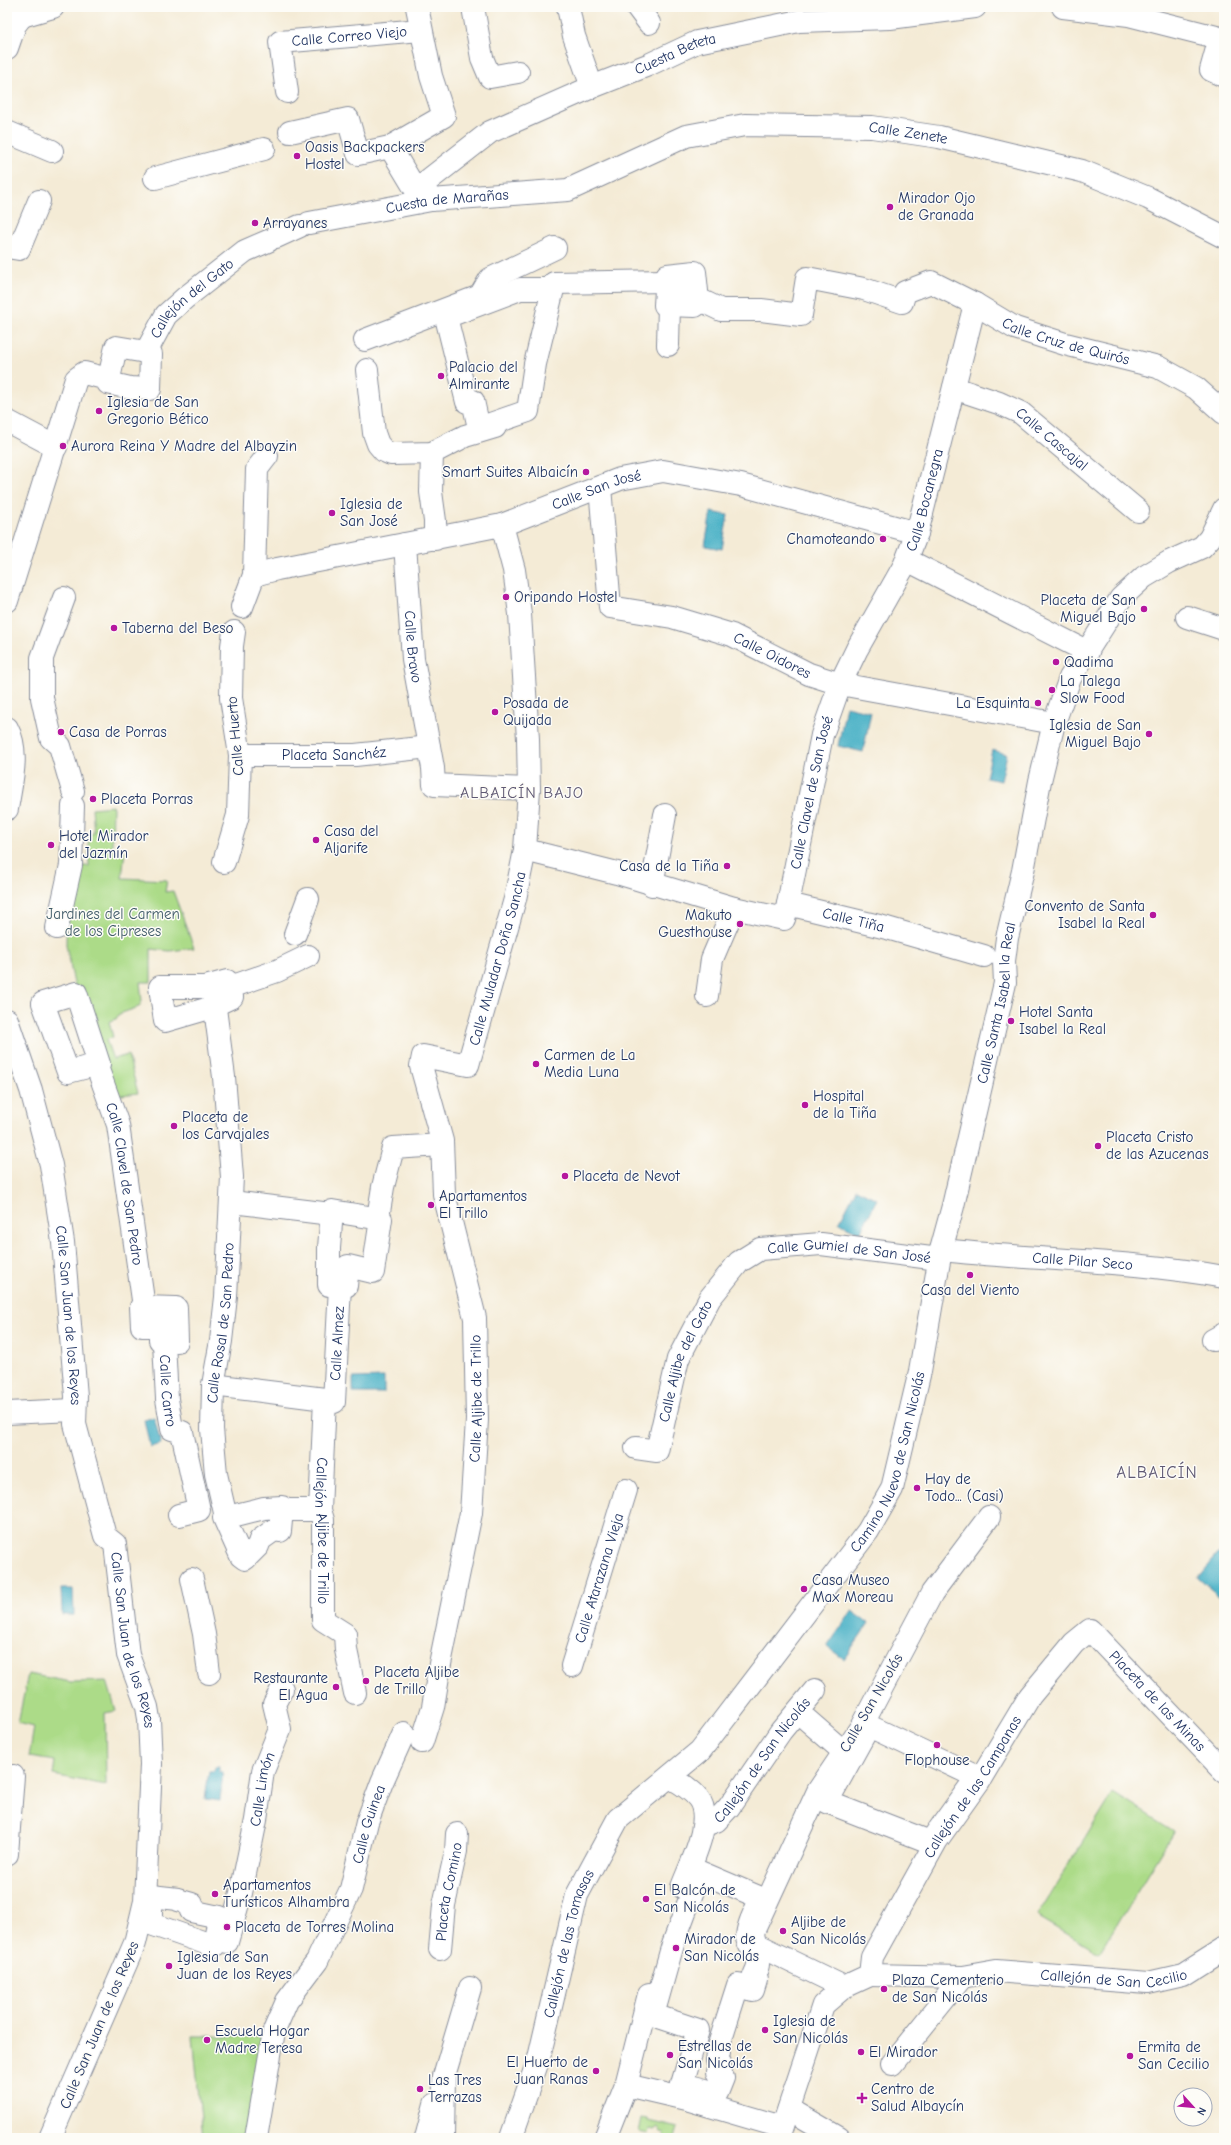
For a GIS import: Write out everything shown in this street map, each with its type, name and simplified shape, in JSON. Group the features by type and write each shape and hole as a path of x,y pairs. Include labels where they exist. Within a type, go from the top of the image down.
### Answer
{"street":[{"path":"7,48 15,25 22,12 52,7"},
{"name":"Calle Correo Viejo","path":"390,147 444,116 430,76 417,7"},
{"path":"473,7 482,58 490,77 518,72"},
{"path":"568,7 574,36 592,87"},
{"name":"Cuesta Beteta","path":"426,192 490,132 592,87 648,65 697,42 799,21 890,18 975,7"},
{"path":"1064,7 1129,15 1220,38 1211,70 1224,76"},
{"name":"Calle Correo Viejo","path":"287,92 280,42 421,30"},
{"path":"290,132 348,119 358,154 390,147 414,187 426,192"},
{"name":"Calle Zenete","path":"585,184 686,136 745,125 872,127 939,137 1082,171 1148,198 1224,237"},
{"path":"7,132 52,151"},
{"path":"156,178 264,149"},
{"name":"Cuesta de Marañas","path":"245,251 305,225 426,192 568,190 585,184"},
{"path":"7,247 19,249 39,201"},
{"path":"365,340 480,296 490,279 556,248"},
{"name":"Callejón del Gato","path":"146,352 166,315 185,298 245,251"},
{"name":"Calle Cruz de Quirós","path":"677,293 721,310 761,310 801,315 807,278 864,289 902,302 905,292 931,282 975,304 1016,328 1065,344 1158,367 1196,388 1224,413"},
{"path":"367,370 374,433 378,444 384,451 391,454 409,455 432,453 465,436 534,416 537,375 557,283 677,293 668,345"},
{"path":"520,289 553,289 535,364 528,411 479,428 473,401 467,402 446,317 520,289"},
{"name":"Calle Bocanegra","path":"840,684 857,649 907,560 917,533 975,304"},
{"path":"7,601 76,379 84,373 104,378"},
{"name":"Calle Cascajal","path":"954,388 999,403 1021,413 1138,511"},
{"path":"7,421 56,447"},
{"path":"432,453 431,492 435,521 435,539"},
{"path":"242,607 254,575 257,469 267,456"},
{"name":"Calle San José","path":"254,575 277,569 502,525 620,479 663,471 741,485 917,533"},
{"name":"Calle Oidores","path":"600,487 610,607 672,617 732,635 809,674 840,684 1054,723"},
{"path":"907,560 1083,650 1122,598 1144,577 1169,562 1202,547 1210,538 1224,509"},
{"name":"Calle Muladar Doña Sancha","path":"423,1056 468,1065 514,899 525,850 529,789 528,739 520,614 514,570 502,525"},
{"name":"Calle Bravo","path":"405,544 406,585 413,659 429,747 434,785 529,789"},
{"path":"57,928 71,865 73,799 60,746 51,738 42,698 42,658 64,598"},
{"path":"1187,617 1224,629"},
{"name":"Calle Huerto","path":"224,862 238,815 240,755 232,698 232,646 234,632"},
{"name":"Calle Santa Isabel la Real","path":"940,1254 953,1206 1005,983 1004,961 1007,938 1023,871 1040,781 1054,723 1070,678 1083,650"},
{"name":"Calle Clavel de San José","path":"788,904 822,736 840,684"},
{"path":"7,728 11,736 14,756 7,809"},
{"name":"Placeta Sanchéz","path":"240,755 355,755 429,747"},
{"path":"652,885 665,815"},
{"path":"525,850 617,873 652,885 734,908 784,919 788,904"},
{"path":"295,934 308,899"},
{"name":"Calle Tiña","path":"788,904 887,928 984,956"},
{"path":"707,996 712,960 734,908"},
{"name":"Calle Rosal de San Pedro","path":"282,1510 280,1531 274,1530 260,1540 258,1546 245,1559 239,1554 224,1518 226,1518 216,1474 212,1429 212,1385 221,1341 226,1297 232,1202 219,995 277,971 308,956"},
{"name":"Calle San Juan de los Reyes","path":"7,1020 43,1134 58,1206 75,1388 75,1424 105,1536 115,1544 128,1655 147,1707 149,1719 151,1764 145,1901 135,1943 50,2138"},
{"name":"Calle Aljibe de Trillo","path":"413,1737 433,1707 440,1664 471,1513 477,1409 475,1318 444,1194 442,1146 421,1066 423,1056"},
{"name":"Calle Clavel de San Pedro","path":"96,1064 118,1125 144,1307 163,1324 163,1339"},
{"path":"331,1214 329,1285 346,1286 348,1266 374,1272 381,1219 378,1218 383,1187 393,1148 442,1146"},
{"path":"232,1202 331,1214 332,1211 334,1211 378,1218"},
{"name":"Calle Gumiel de San José","path":"739,1262 760,1249 821,1244 940,1254"},
{"name":"Calle Pilar Seco","path":"940,1254 1082,1261 1198,1272 1224,1277"},
{"name":"Camino Nuevo de San Nicolás","path":"670,1777 700,1751 868,1531 892,1489 931,1319 940,1254"},
{"name":"Calle Aljibe del Gato","path":"636,1448 657,1451 678,1360 710,1298 739,1262"},
{"name":"Calle Almez","path":"329,1401 340,1286"},
{"name":"Calle Carro","path":"163,1339 167,1399 172,1429 182,1432 199,1510 179,1515"},
{"path":"212,1385 329,1401"},
{"name":"Callejón Aljibe de Trillo","path":"329,1401 320,1510 322,1520 323,1620 345,1634 346,1650 356,1694"},
{"path":"7,1413 74,1410"},
{"name":"Calle Atarazana Vieja","path":"572,1666 626,1490"},
{"path":"226,1518 264,1508 282,1507 282,1510 320,1510"},
{"name":"Calle San Nicolás","path":"844,1987 757,1945 754,1940 754,1932 768,1898 818,1791 861,1727 932,1593 989,1517"},
{"path":"192,1579 204,1634 209,1673"},
{"name":"Placeta de las Minas","path":"1090,1630 1224,1771"},
{"name":"Callejón de las Campanas","path":"871,1966 937,1840 979,1781 1030,1696 1074,1643 1090,1630"},
{"name":"Calle Limón","path":"227,1942 241,1893 256,1820 263,1771 280,1729 274,1704 282,1689"},
{"name":"Callejón de San Nicolás","path":"704,1825 716,1821 729,1807 781,1731 815,1690"},
{"name":"Callejón de San Nicolás","path":"806,1719 844,1752"},
{"path":"869,1726 977,1777 930,1842 827,1802 867,1730 869,1726"},
{"name":"Calle Guinea","path":"256,2138 274,2031 287,2001 317,1961 351,1889 367,1822 382,1782 413,1737"},
{"path":"7,1854 13,1776"},
{"path":"605,2138 626,2085 642,2020 675,1905 704,1825 704,1812 698,1799 670,1777"},
{"name":"Callejón de las Tomasas","path":"510,2138 539,2058 577,1895 618,1819 649,1791 670,1777"},
{"name":"Placeta Comino","path":"440,1949 444,1905 456,1851 457,1834"},
{"path":"700,1872 761,1898 748,1931 749,1945 755,1953 758,1963 753,1979 756,1980 753,1990 738,1985 717,2051 719,2052 717,2060 720,2063 718,2072 723,2078 717,2094 682,2084 698,2030 654,2015 673,1944 700,1872"},
{"name":"Callejón de San Cecilio","path":"962,1978 996,1971 1148,1983 1183,1975 1224,1949"},
{"path":"783,2125 823,2004 871,1966 962,1978"},
{"path":"892,2064 962,1978"},
{"path":"426,2138 429,2120 444,2076 470,1988"},
{"path":"443,2138 444,2076"},
{"path":"626,2085 839,2138"}],"green space":[{"name":"Jardines del Carmen de los Cipreses","path":"113,806 112,850 125,850 122,878 167,880 165,892 173,891 194,948 170,951 151,949 151,982 140,982 142,1001 139,1007 119,1014 116,1019 109,1022 113,1037 106,1040 113,1059 128,1055 138,1093 113,1096 76,993 66,945 67,887 74,866 89,866 88,834 94,833 92,808"},
{"path":"28,1674 71,1682 107,1681 116,1711 105,1713 106,1785 53,1775 55,1761 29,1757 34,1727 18,1723"},
{"path":"1113,1793 1174,1831 1099,1953 1037,1916"},
{"path":"193,2036 266,2036 250,2138 203,2138"},
{"path":"642,2118 648,2119 648,2121 678,2128 675,2138 664,2138 665,2133 661,2132 658,2127 654,2130 650,2129 648,2134 639,2132"}],"water":[{"path":"711,512 728,515 722,549 705,546"},
{"path":"846,706 871,712 863,752 838,746"},
{"path":"992,750 1007,754 1001,781 986,778"},
{"path":"856,1189 877,1199 860,1233 839,1223"},
{"path":"384,1377 384,1393 353,1393 353,1378"},
{"path":"154,1417 161,1444 150,1447 144,1420"},
{"path":"1220,1552 1224,1554 1224,1594 1221,1598 1198,1578"},
{"path":"61,1589 73,1589 74,1615 62,1615"},
{"path":"852,1611 869,1623 844,1659 827,1647"},
{"path":"215,1767 219,1767 219,1772 223,1772 220,1801 205,1799 209,1771 214,1771"}],"place":[{"name":"Oasis Backpackers Hostel","path":"297,156"},
{"name":"Mirador Ojo de Granada","path":"890,207"},
{"name":"Arrayanes","path":"255,223"},
{"name":"Palacio del Almirante","path":"441,376"},
{"name":"Iglesia de San Gregorio Bético","path":"99,411"},
{"name":"Aurora Reina Y Madre del Albayzin","path":"63,446"},
{"name":"Smart Suites Albaicín","path":"586,472"},
{"name":"Iglesia de San José","path":"332,513"},
{"name":"Chamoteando","path":"883,539"},
{"name":"Oripando Hostel","path":"506,597"},
{"name":"Placeta de San Miguel Bajo","path":"1144,609"},
{"name":"Taberna del Beso","path":"114,628"},
{"name":"Qadima","path":"1056,662"},
{"name":"La Talega Slow Food","path":"1052,690"},
{"name":"La Esquinta","path":"1038,703"},
{"name":"Posada de Quijada","path":"495,712"},
{"name":"Casa de Porras","path":"61,732"},
{"name":"Iglesia de San Miguel Bajo","path":"1149,734"},
{"name":"Placeta Porras","path":"93,799"},
{"name":"Casa del Aljarife","path":"316,840"},
{"name":"Hotel Mirador del Jazmín","path":"51,845"},
{"name":"Casa de la Tiña","path":"727,866"},
{"name":"Convento de Santa Isabel la Real","path":"1153,915"},
{"name":"Makuto Guesthouse","path":"740,924"},
{"name":"Hotel Santa Isabel la Real","path":"1011,1021"},
{"name":"Carmen de La Media Luna","path":"536,1064"},
{"name":"Hospital de la Tiña","path":"805,1105"},
{"name":"Placeta de los Carvajales","path":"174,1126"},
{"name":"Placeta Cristo de las Azucenas","path":"1098,1146"},
{"name":"Placeta de Nevot","path":"565,1176"},
{"name":"Apartamentos El Trillo","path":"431,1205"},
{"name":"Casa del Viento","path":"970,1275"},
{"name":"Hay de Todo... (Casi)","path":"917,1488"},
{"name":"Casa Museo Max Moreau","path":"804,1589"},
{"name":"Placeta Aljibe de Trillo","path":"366,1681"},
{"name":"Restaurante El Agua","path":"336,1687"},
{"name":"Flophouse","path":"937,1745"},
{"name":"Apartamentos Turísticos Alhambra","path":"215,1894"},
{"name":"El Balcón de San Nicolás","path":"646,1899"},
{"name":"Placeta de Torres Molina","path":"227,1927"},
{"name":"Aljibe de San Nicolás","path":"783,1931"},
{"name":"Mirador de San Nicolás","path":"676,1948"},
{"name":"Iglesia de San Juan de los Reyes","path":"169,1966"},
{"name":"Plaza Cementerio de San Nicolás","path":"884,1989"},
{"name":"Iglesia de San Nicolás","path":"765,2030"},
{"name":"Escuela Hogar Madre Teresa","path":"207,2040"},
{"name":"El Mirador","path":"861,2052"},
{"name":"Estrellas de San Nicolás","path":"670,2055"},
{"name":"Ermita de San Cecilio","path":"1130,2056"},
{"name":"El Huerto de Juan Ranas","path":"596,2071"},
{"name":"Las Tres Terrazas","path":"420,2089"},
{"name":"Centro de Salud Albaycín","path":"862,2098"}],"district":[{"name":"ALBAICÍN BAJO","path":"522,793"},
{"name":"ALBAICÍN","path":"1157,1472"}]}
